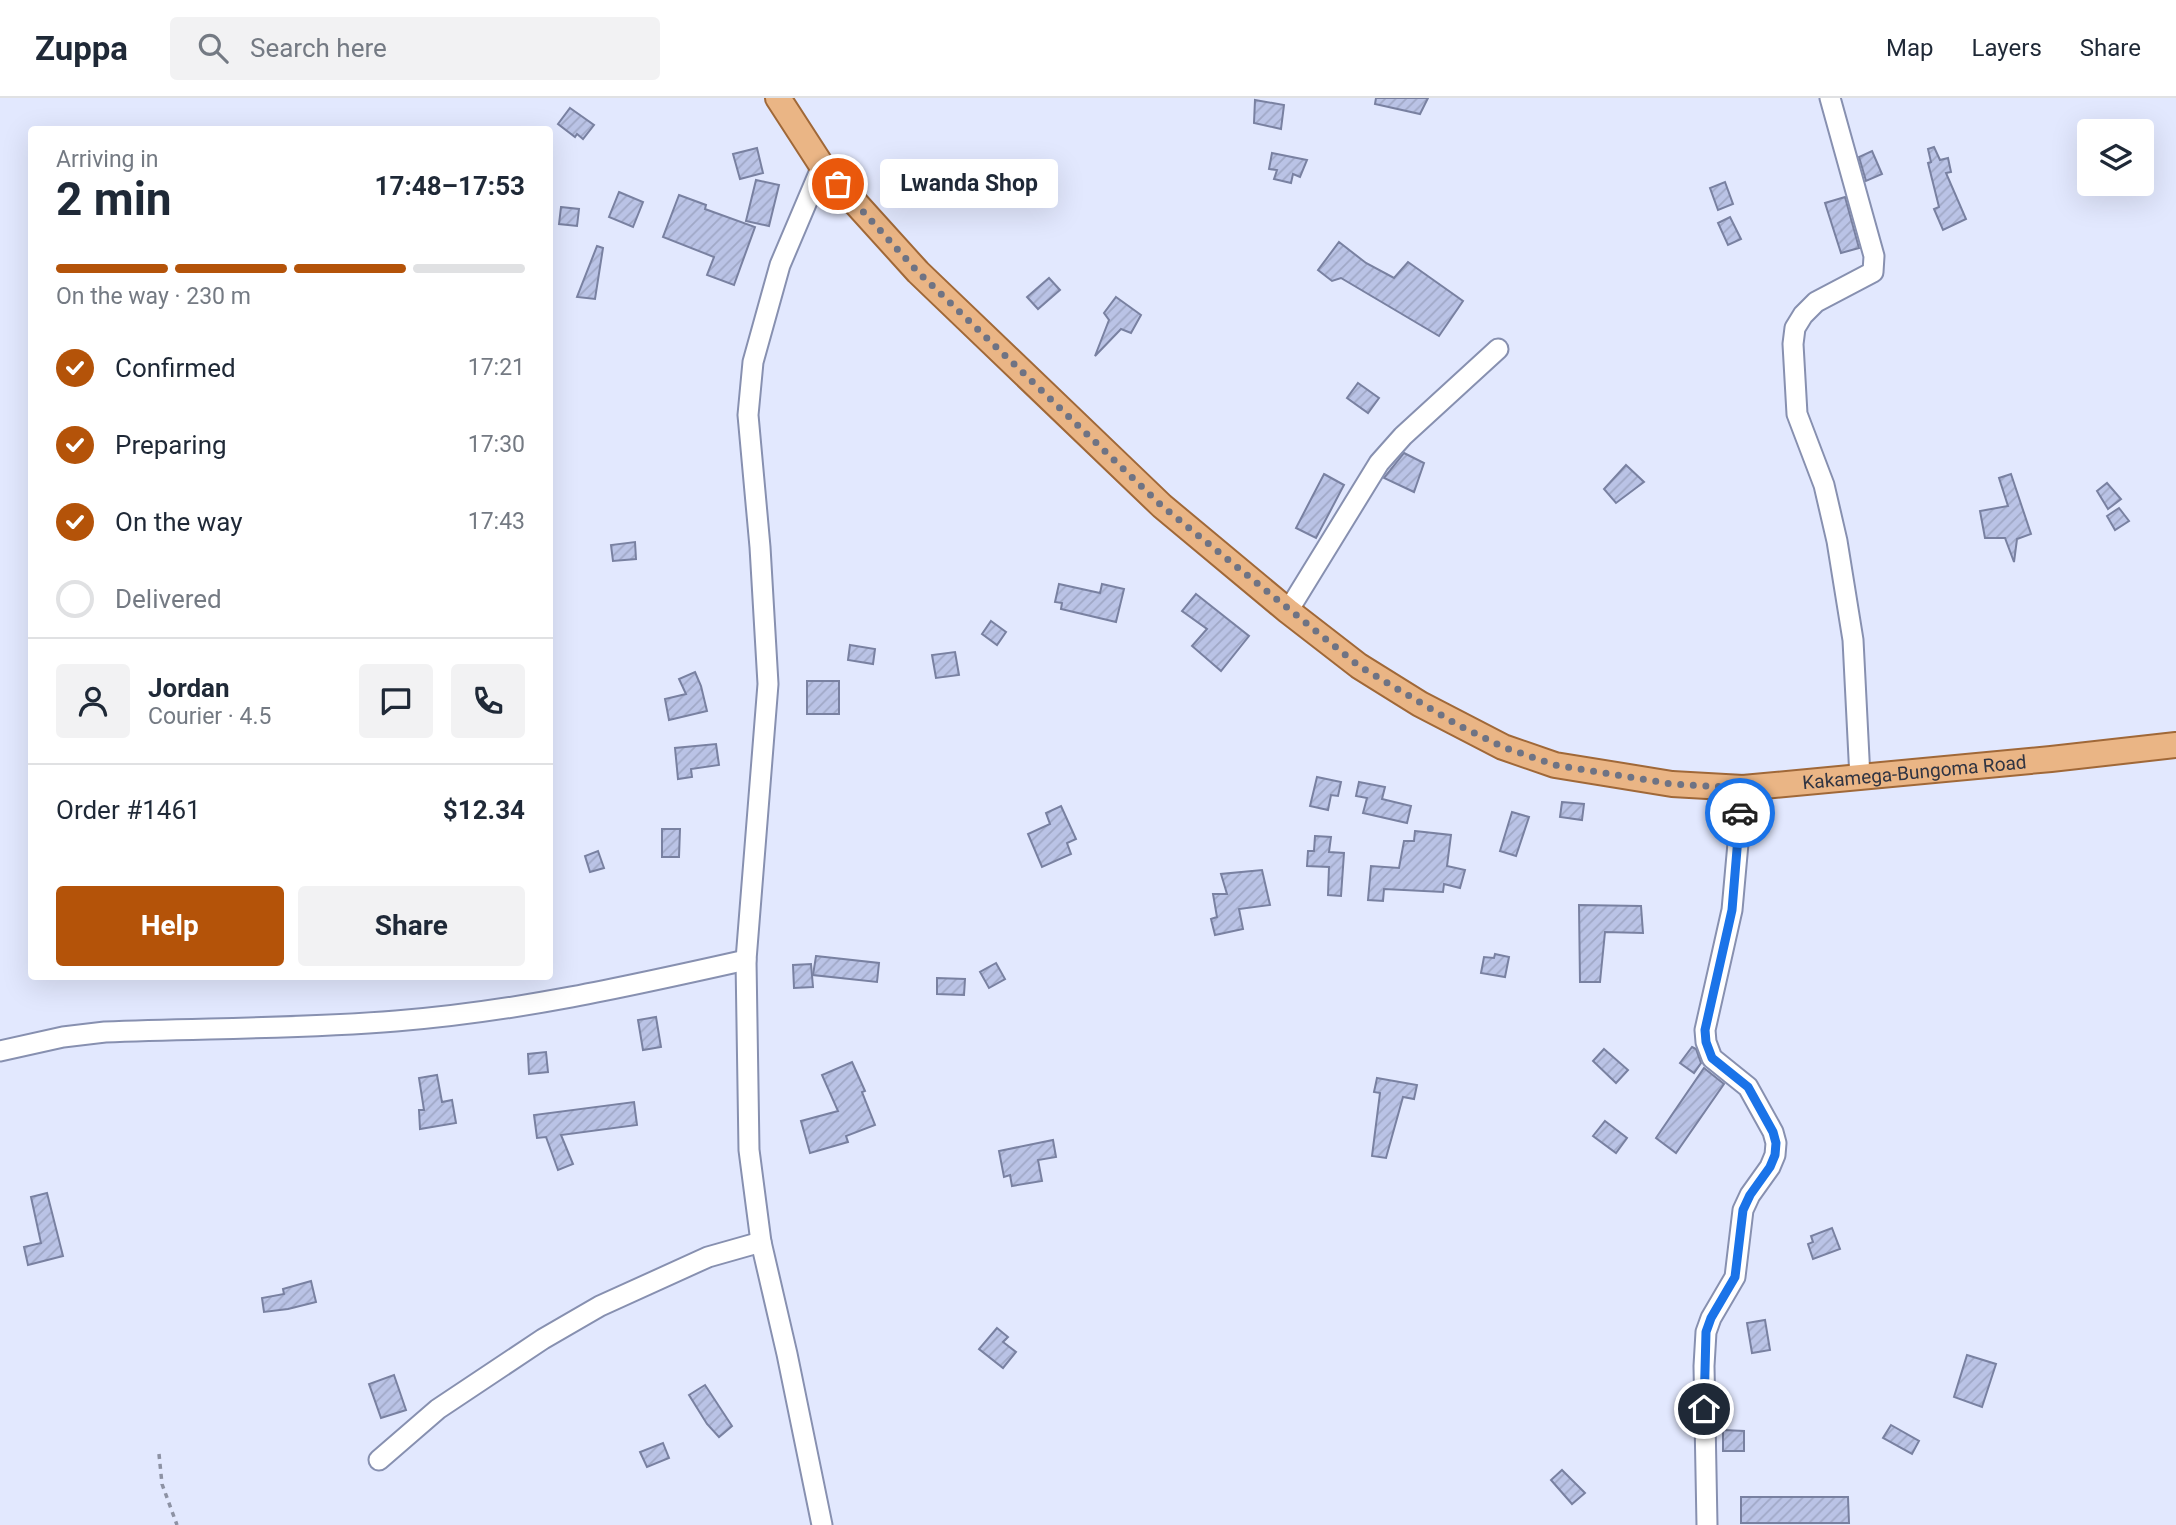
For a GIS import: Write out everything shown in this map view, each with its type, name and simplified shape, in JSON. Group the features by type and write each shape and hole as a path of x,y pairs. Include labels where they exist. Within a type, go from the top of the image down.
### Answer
{"main road":[{"name":"Kakamega-Bungoma Road","path":"778,98 822,166 918,272 1162,506 1359,666 1420,704 1503,747 1555,765 1672,784 1743,788 2176,745"}],"street":[{"path":"1830,98 1874,256 1874,272 1816,302 1803,315 1795,328 1794,387 1797,414 1824,485 1839,554 1853,640 1860,778"},
{"path":"822,166 780,265 752,362 748,415 760,547 768,684 746,960 749,1150 761,1242 822,1525"},
{"path":"1288,611 1379,463 1403,436 1498,349"},
{"path":"1707,1525 1704,1366 1706,1332 1711,1318 1735,1277 1743,1210 1775,1155 1773,1132 1748,1087 1712,1058 1706,1042 1705,1030 1732,910 1743,788"},
{"path":"0,1051 63,1037 105,1032 396,1021 499,1009 640,984 746,960"},
{"path":"379,1460 438,1409 543,1339 600,1306 708,1256 761,1242"}],"path":[{"path":"159,1454 162,1484 177,1525"}],"building":[{"path":"1376,98 1428,98 1420,114 1375,104"},
{"path":"1255,100 1284,105 1281,129 1254,123"},
{"path":"570,108 594,125 583,139 577,134 575,137 558,124"},
{"path":"1934,147 1940,160 1948,158 1951,172 1946,173 1966,219 1943,230 1934,209 1939,207 1928,163 1931,162 1928,149"},
{"path":"757,148 763,173 740,179 733,154"},
{"path":"1872,151 1882,174 1866,181 1859,157"},
{"path":"1272,153 1307,160 1300,177 1293,174 1291,183 1274,179 1277,170 1269,169"},
{"path":"756,180 779,185 769,226 746,221"},
{"path":"1725,182 1733,204 1718,210 1710,188"},
{"path":"619,192 643,202 633,227 609,217"},
{"path":"679,195 706,205 705,209 755,227 734,285 707,275 714,257 663,237"},
{"path":"1845,197 1859,248 1841,253 1825,203"},
{"path":"561,207 579,209 577,226 559,224"},
{"path":"1730,217 1741,239 1728,245 1718,223"},
{"path":"1339,242 1366,263 1394,278 1408,262 1463,301 1439,336 1341,278 1332,281 1318,270"},
{"path":"597,246 603,248 595,299 577,297"},
{"path":"1049,278 1060,290 1038,309 1027,297"},
{"path":"1116,297 1141,315 1131,333 1121,329 1095,356 1109,320 1104,313"},
{"path":"1358,383 1379,398 1368,413 1347,398"},
{"path":"1404,453 1424,463 1414,492 1384,478"},
{"path":"1626,465 1644,482 1616,503 1604,489"},
{"path":"1324,474 1344,485 1316,538 1296,528"},
{"path":"2011,474 2031,534 2017,539 2014,562 2005,538 1985,538 1980,511 2008,506 1999,478"},
{"path":"2107,483 2121,499 2108,509 2097,491"},
{"path":"2119,508 2129,521 2115,530 2107,516"},
{"path":"635,542 636,559 613,561 611,545"},
{"path":"1059,584 1100,593 1102,584 1124,589 1116,622 1061,609 1062,603 1055,602"},
{"path":"1196,594 1249,636 1221,671 1192,646 1207,629 1182,611"},
{"path":"991,621 1006,632 997,645 982,634"},
{"path":"850,645 875,649 873,664 848,660"},
{"path":"955,652 959,675 936,678 932,655"},
{"path":"695,672 707,711 669,720 665,699 686,694 679,679"},
{"path":"807,681 839,681 839,714 807,714"},
{"path":"716,744 719,765 691,769 692,777 678,779 675,748"},
{"path":"1317,777 1341,782 1338,796 1331,795 1328,810 1310,806"},
{"path":"1359,782 1385,787 1382,799 1411,806 1407,823 1363,813 1367,798 1356,796"},
{"path":"1562,802 1584,804 1582,820 1560,817"},
{"path":"1061,806 1076,839 1067,843 1071,854 1042,867 1028,834 1050,824 1046,813"},
{"path":"1512,812 1529,817 1516,856 1500,851"},
{"path":"662,829 680,829 679,857 662,857"},
{"path":"1415,831 1451,835 1447,866 1465,870 1460,888 1444,884 1443,892 1384,889 1383,901 1368,900 1371,866 1399,868 1404,841 1414,841"},
{"path":"1315,836 1331,837 1329,852 1344,853 1341,896 1328,895 1329,867 1307,866 1308,851 1314,851"},
{"path":"598,851 604,868 590,872 585,856"},
{"path":"1262,870 1270,905 1239,909 1243,929 1215,935 1211,919 1217,917 1213,894 1227,894 1221,874"},
{"path":"1579,905 1641,906 1643,933 1605,932 1600,982 1580,982"},
{"path":"1495,954 1509,957 1505,977 1481,973 1484,957 1494,958"},
{"path":"816,956 879,963 877,982 813,975"},
{"path":"996,963 1005,979 989,988 980,972"},
{"path":"811,964 813,987 794,988 793,965"},
{"path":"937,978 965,979 964,995 937,994"},
{"path":"656,1017 661,1047 643,1050 638,1020"},
{"path":"1692,1047 1696,1049 1701,1063 1694,1073 1680,1063"},
{"path":"1604,1049 1628,1070 1616,1083 1593,1061"},
{"path":"546,1052 548,1072 529,1074 528,1054"},
{"path":"852,1062 865,1091 862,1092 875,1125 846,1136 848,1142 810,1153 801,1121 838,1111 822,1075"},
{"path":"1704,1068 1724,1084 1676,1153 1656,1138"},
{"path":"437,1075 442,1102 452,1100 456,1123 420,1129 419,1110 424,1110 419,1078"},
{"path":"1377,1078 1417,1085 1414,1099 1403,1097 1386,1158 1372,1156 1380,1093 1374,1092"},
{"path":"634,1102 637,1125 561,1135 573,1164 558,1170 546,1137 537,1138 534,1115"},
{"path":"1605,1121 1627,1138 1616,1153 1593,1136"},
{"path":"1053,1140 1056,1157 1038,1160 1042,1181 1012,1186 1010,1175 1004,1177 999,1151"},
{"path":"47,1193 63,1256 28,1265 24,1247 41,1243 31,1197"},
{"path":"1832,1228 1840,1249 1813,1259 1808,1244 1813,1242 1811,1236"},
{"path":"311,1281 316,1302 264,1312 262,1298 284,1294 283,1289"},
{"path":"1765,1320 1770,1350 1752,1353 1747,1323"},
{"path":"997,1328 1008,1337 1003,1342 1016,1352 1003,1368 979,1349"},
{"path":"1967,1355 1996,1364 1982,1407 1954,1397"},
{"path":"394,1375 406,1410 381,1418 369,1384"},
{"path":"705,1385 732,1426 719,1437 707,1424 689,1395"},
{"path":"1891,1425 1919,1441 1912,1454 1883,1438"},
{"path":"1723,1430 1744,1431 1744,1451 1723,1451"},
{"path":"663,1443 669,1458 647,1467 640,1452"},
{"path":"1562,1470 1585,1493 1572,1504 1551,1480"},
{"path":"1741,1497 1848,1497 1849,1523 1741,1523"}],"way so far":[{"path":"838,184 918,272 1162,506 1359,666 1458,725 1503,747 1555,765 1672,784 1743,788 1740,813"}],"place":[{"name":"Lwanda Shop","path":"838,184"}],"route":[{"path":"1704,1409 1706,1332 1711,1318 1735,1277 1743,1210 1770,1167 1776,1143 1773,1132 1748,1087 1712,1058 1706,1042 1705,1030 1732,910 1740,813"}]}
